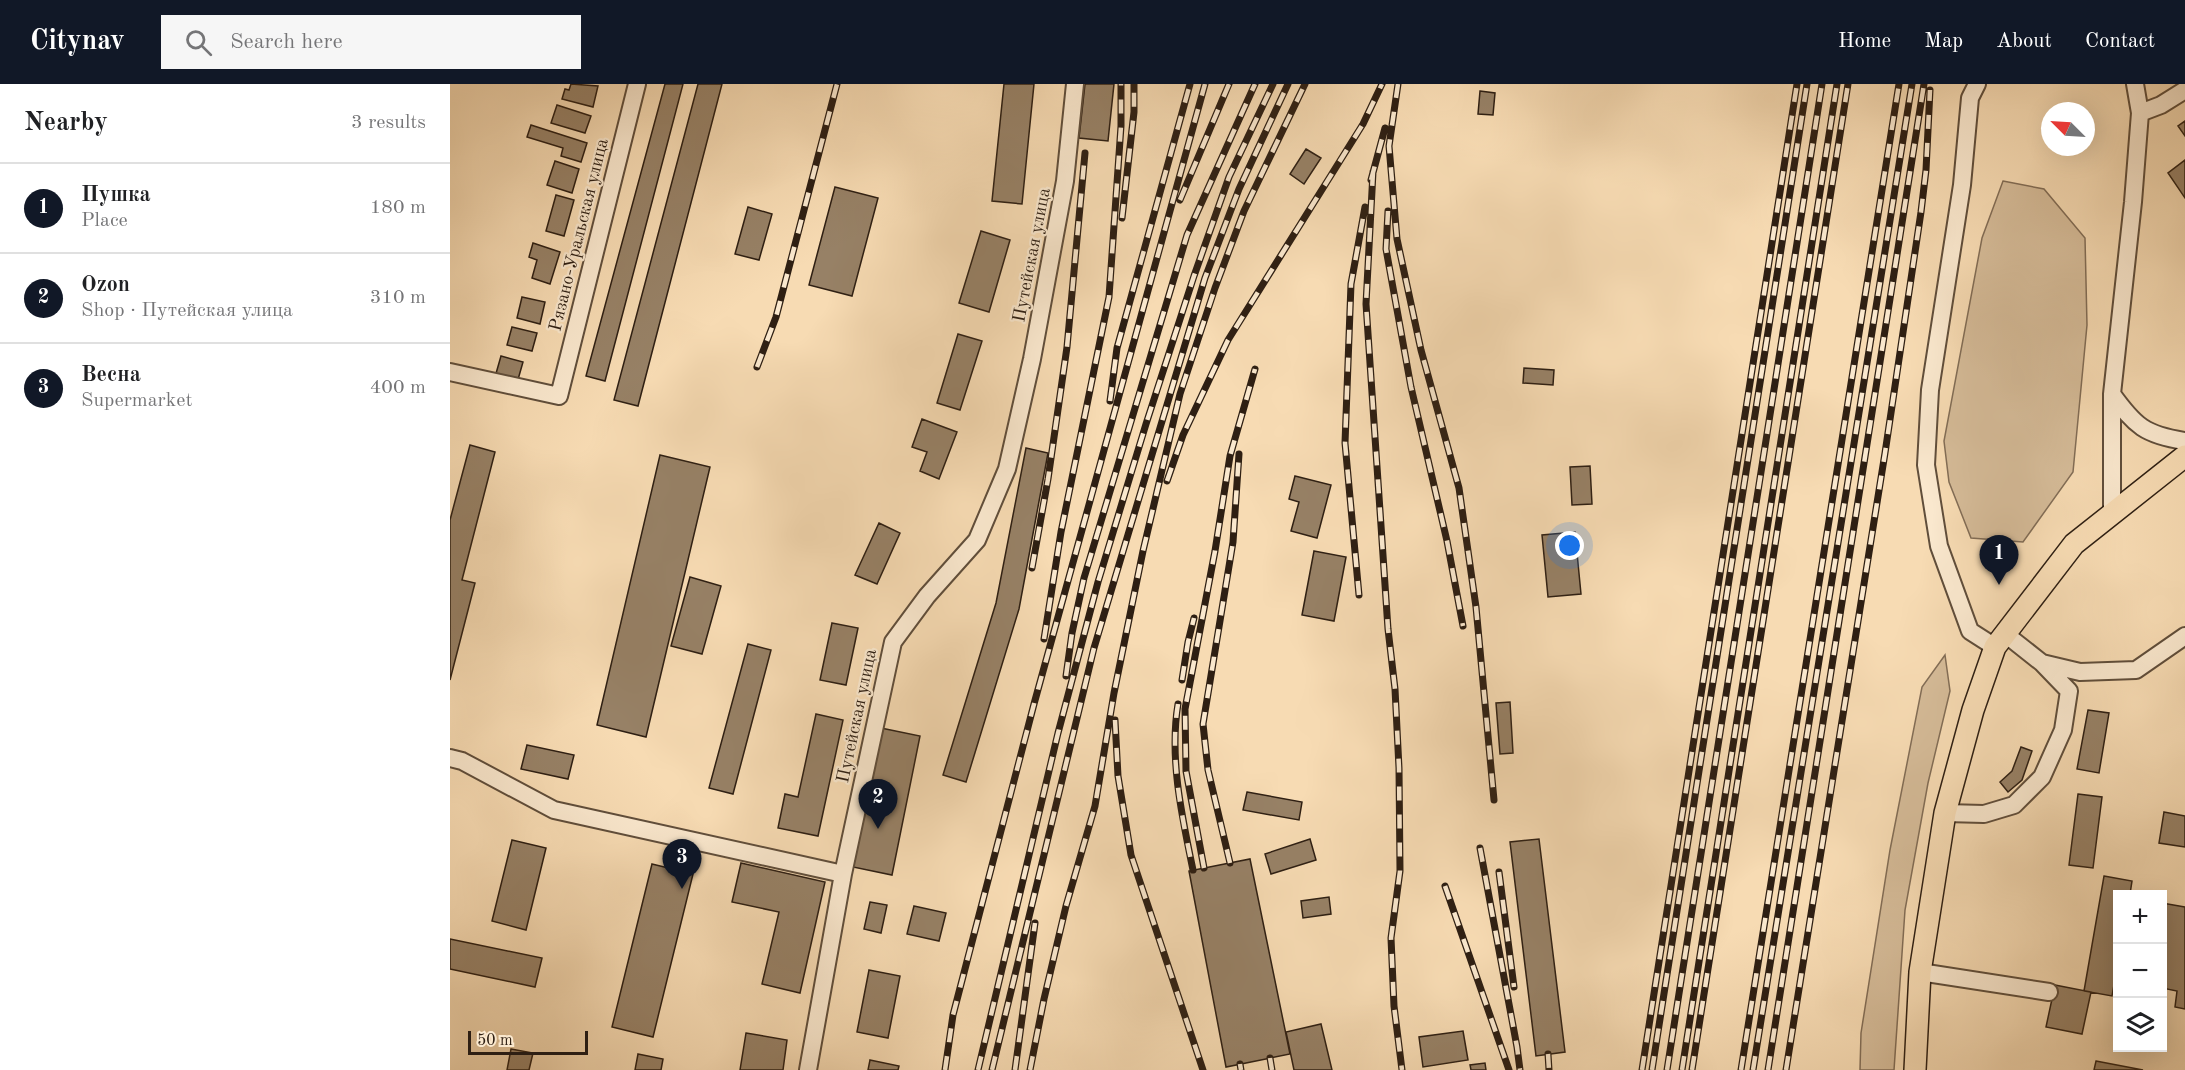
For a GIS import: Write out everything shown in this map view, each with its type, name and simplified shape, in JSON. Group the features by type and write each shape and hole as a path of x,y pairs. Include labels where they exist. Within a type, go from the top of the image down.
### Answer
{"main road":[{"path":"1915,1070 1920,972 1946,813 1973,710 2000,640 2074,544 2185,456"}],"street":[{"name":"Рязано-Уральская улица","path":"450,372 559,396 637,84"},
{"name":"Путейская улица","path":"808,1070 843,874 893,642 927,596 977,540 1007,469 1032,359 1065,181 1075,84"},
{"path":"1977,84 1970,98 1962,185 1930,390 1926,465 1939,546 1970,631 2000,640 2042,663 2080,672 2136,670 2185,636"},
{"path":"2112,514 2112,394 2133,202 2140,113 2135,84"},
{"path":"2140,113 2161,105 2185,90"},
{"path":"2112,394 2129,418 2145,429 2167,438 2185,441"},
{"path":"1946,813 1984,814 2014,805 2042,777 2063,730 2069,691 2042,663"},
{"path":"450,758 462,761 554,810 843,874"},
{"path":"1920,972 2049,992"}],"shaded area":[{"path":"2003,181 2044,189 2085,238 2087,325 2073,472 2023,542 1971,538 1949,482 1944,441 1982,238"},
{"path":"1945,655 1950,691 1928,783 1905,910 1894,1070 1860,1070 1861,1033 1890,850 1922,687"}],"building":[{"path":"571,84 598,86 593,107 562,99 565,89 569,90"},
{"path":"665,84 683,84 605,381 586,376"},
{"path":"698,84 722,84 638,406 614,400"},
{"path":"1004,84 1034,84 1022,204 992,201"},
{"path":"1085,84 1114,84 1108,141 1079,138"},
{"path":"1480,91 1495,93 1493,115 1478,114"},
{"path":"557,105 591,116 585,133 551,123"},
{"path":"2185,121 2185,136 2178,126"},
{"path":"531,125 587,143 581,162 561,156 563,148 527,137"},
{"path":"1306,149 1321,158 1304,184 1290,174"},
{"path":"2185,160 2185,198 2168,173"},
{"path":"555,161 579,169 572,193 547,185"},
{"path":"835,187 878,198 852,296 809,285"},
{"path":"556,195 574,200 564,236 546,231"},
{"path":"748,207 772,214 759,260 735,254"},
{"path":"981,231 1010,240 989,312 959,303"},
{"path":"533,243 560,252 550,284 532,278 537,260 529,257"},
{"path":"522,297 545,302 540,324 517,318"},
{"path":"512,327 537,333 532,351 507,345"},
{"path":"958,334 982,341 960,410 937,403"},
{"path":"501,356 523,362 517,383 495,377"},
{"path":"1524,368 1554,370 1553,385 1523,383"},
{"path":"922,419 957,432 939,479 920,471 927,452 912,447"},
{"path":"470,445 495,452 462,580 475,583 450,680 450,520"},
{"path":"1026,448 1048,453 1019,609 966,782 943,775 996,603"},
{"path":"660,455 710,467 646,737 597,725"},
{"path":"1590,466 1592,504 1572,505 1570,467"},
{"path":"1295,476 1331,485 1317,538 1291,531 1299,502 1289,499"},
{"path":"879,523 900,533 877,584 855,575"},
{"path":"1575,532 1581,594 1548,597 1542,535"},
{"path":"1314,551 1346,557 1334,621 1302,615"},
{"path":"690,577 721,586 702,654 671,646"},
{"path":"832,623 858,628 846,685 820,680"},
{"path":"748,644 771,650 733,794 709,788"},
{"path":"1510,702 1513,753 1500,754 1496,703"},
{"path":"2088,710 2109,713 2099,773 2077,769"},
{"path":"816,714 843,720 818,836 778,828 785,794 798,797"},
{"path":"881,728 920,736 892,875 853,867"},
{"path":"527,745 574,755 568,779 521,769"},
{"path":"2021,747 2032,751 2022,780 2008,792 2000,782 2012,771"},
{"path":"1247,792 1302,802 1299,820 1243,810"},
{"path":"2078,794 2102,797 2093,868 2069,865"},
{"path":"2164,812 2185,816 2185,847 2159,843"},
{"path":"1310,839 1316,860 1271,874 1265,854"},
{"path":"1539,839 1565,1052 1536,1056 1510,842"},
{"path":"512,840 546,848 526,930 492,921"},
{"path":"1250,859 1290,1054 1226,1067 1189,871"},
{"path":"741,863 825,882 800,993 762,984 779,912 732,902"},
{"path":"652,864 693,874 653,1037 612,1027"},
{"path":"2104,876 2132,881 2131,890 2113,890 2112,996 2084,991"},
{"path":"1329,897 1331,914 1303,918 1301,901"},
{"path":"870,902 887,905 881,933 864,929"},
{"path":"2167,904 2185,907 2185,1009 2175,1007 2177,991 2167,989"},
{"path":"914,906 946,913 939,941 907,934"},
{"path":"450,939 542,958 535,987 450,969"},
{"path":"869,970 900,976 888,1038 857,1032"},
{"path":"2055,985 2091,992 2082,1034 2046,1027"},
{"path":"1321,1024 1332,1070 1294,1070 1286,1032"},
{"path":"1463,1031 1468,1060 1423,1067 1419,1037"},
{"path":"746,1033 787,1040 783,1070 740,1070"},
{"path":"511,1049 533,1053 529,1070 507,1070"},
{"path":"638,1054 663,1059 661,1070 635,1070"},
{"path":"870,1060 899,1066 898,1070 868,1070"},
{"path":"2096,1061 2143,1070 2094,1070"},
{"path":"1485,1063 1486,1070 1471,1070 1470,1065"}],"railway":[{"path":"757,367 776,317 837,84"},
{"path":"1044,639 1061,532 1109,297 1121,126 1121,84"},
{"path":"1122,218 1134,112 1134,84"},
{"path":"1110,401 1117,348 1190,84"},
{"path":"945,1070 953,1015 1034,704 1205,84"},
{"path":"1180,200 1229,84"},
{"path":"1066,676 1072,633 1084,578 1187,235 1255,84"},
{"path":"978,1070 1058,733 1098,582 1194,276 1229,177 1273,84"},
{"path":"992,1070 1094,648 1205,278 1239,189 1288,84"},
{"path":"1030,1070 1066,906 1095,806 1114,693 1143,551 1180,394 1215,288 1244,211 1305,84"},
{"path":"1167,481 1183,435 1228,340 1363,124 1382,84"},
{"path":"1398,84 1389,146 1397,239 1421,350 1459,488 1476,607 1494,800"},
{"path":"1642,1070 1797,84"},
{"path":"1652,1070 1807,84"},
{"path":"1667,1070 1822,84"},
{"path":"1682,1070 1837,84"},
{"path":"1692,1070 1848,84"},
{"path":"1741,1070 1899,84"},
{"path":"1753,1070 1912,84"},
{"path":"1768,1070 1924,84"},
{"path":"1786,1070 1885,453 1921,212 1926,170 1930,90"},
{"path":"1371,180 1385,128"},
{"path":"1032,568 1048,479 1067,347 1085,153"},
{"path":"1373,172 1366,304 1399,768 1400,871 1391,938 1394,1006 1402,1070"},
{"path":"1359,595 1345,443 1351,284 1365,207"},
{"path":"1388,211 1386,249 1411,387 1447,541 1463,626"},
{"path":"1204,868 1186,771 1185,709 1215,551 1230,456 1255,369"},
{"path":"1230,863 1208,770 1203,724 1233,542 1239,454"},
{"path":"1182,680 1194,618"},
{"path":"1178,704 1176,766 1181,808 1193,870"},
{"path":"1115,720 1118,776 1131,855 1203,1070"},
{"path":"1480,848 1520,1070"},
{"path":"1499,872 1514,987"},
{"path":"1445,886 1509,1070"},
{"path":"1015,1070 1035,923"},
{"path":"1548,1054 1549,1070"},
{"path":"1270,1058 1272,1070"},
{"path":"1240,1064 1241,1070"}],"place":[{"name":"Пушка","path":"1999,585"},
{"name":"Ozon","path":"878,829"},
{"name":"Весна","path":"682,889"}]}
